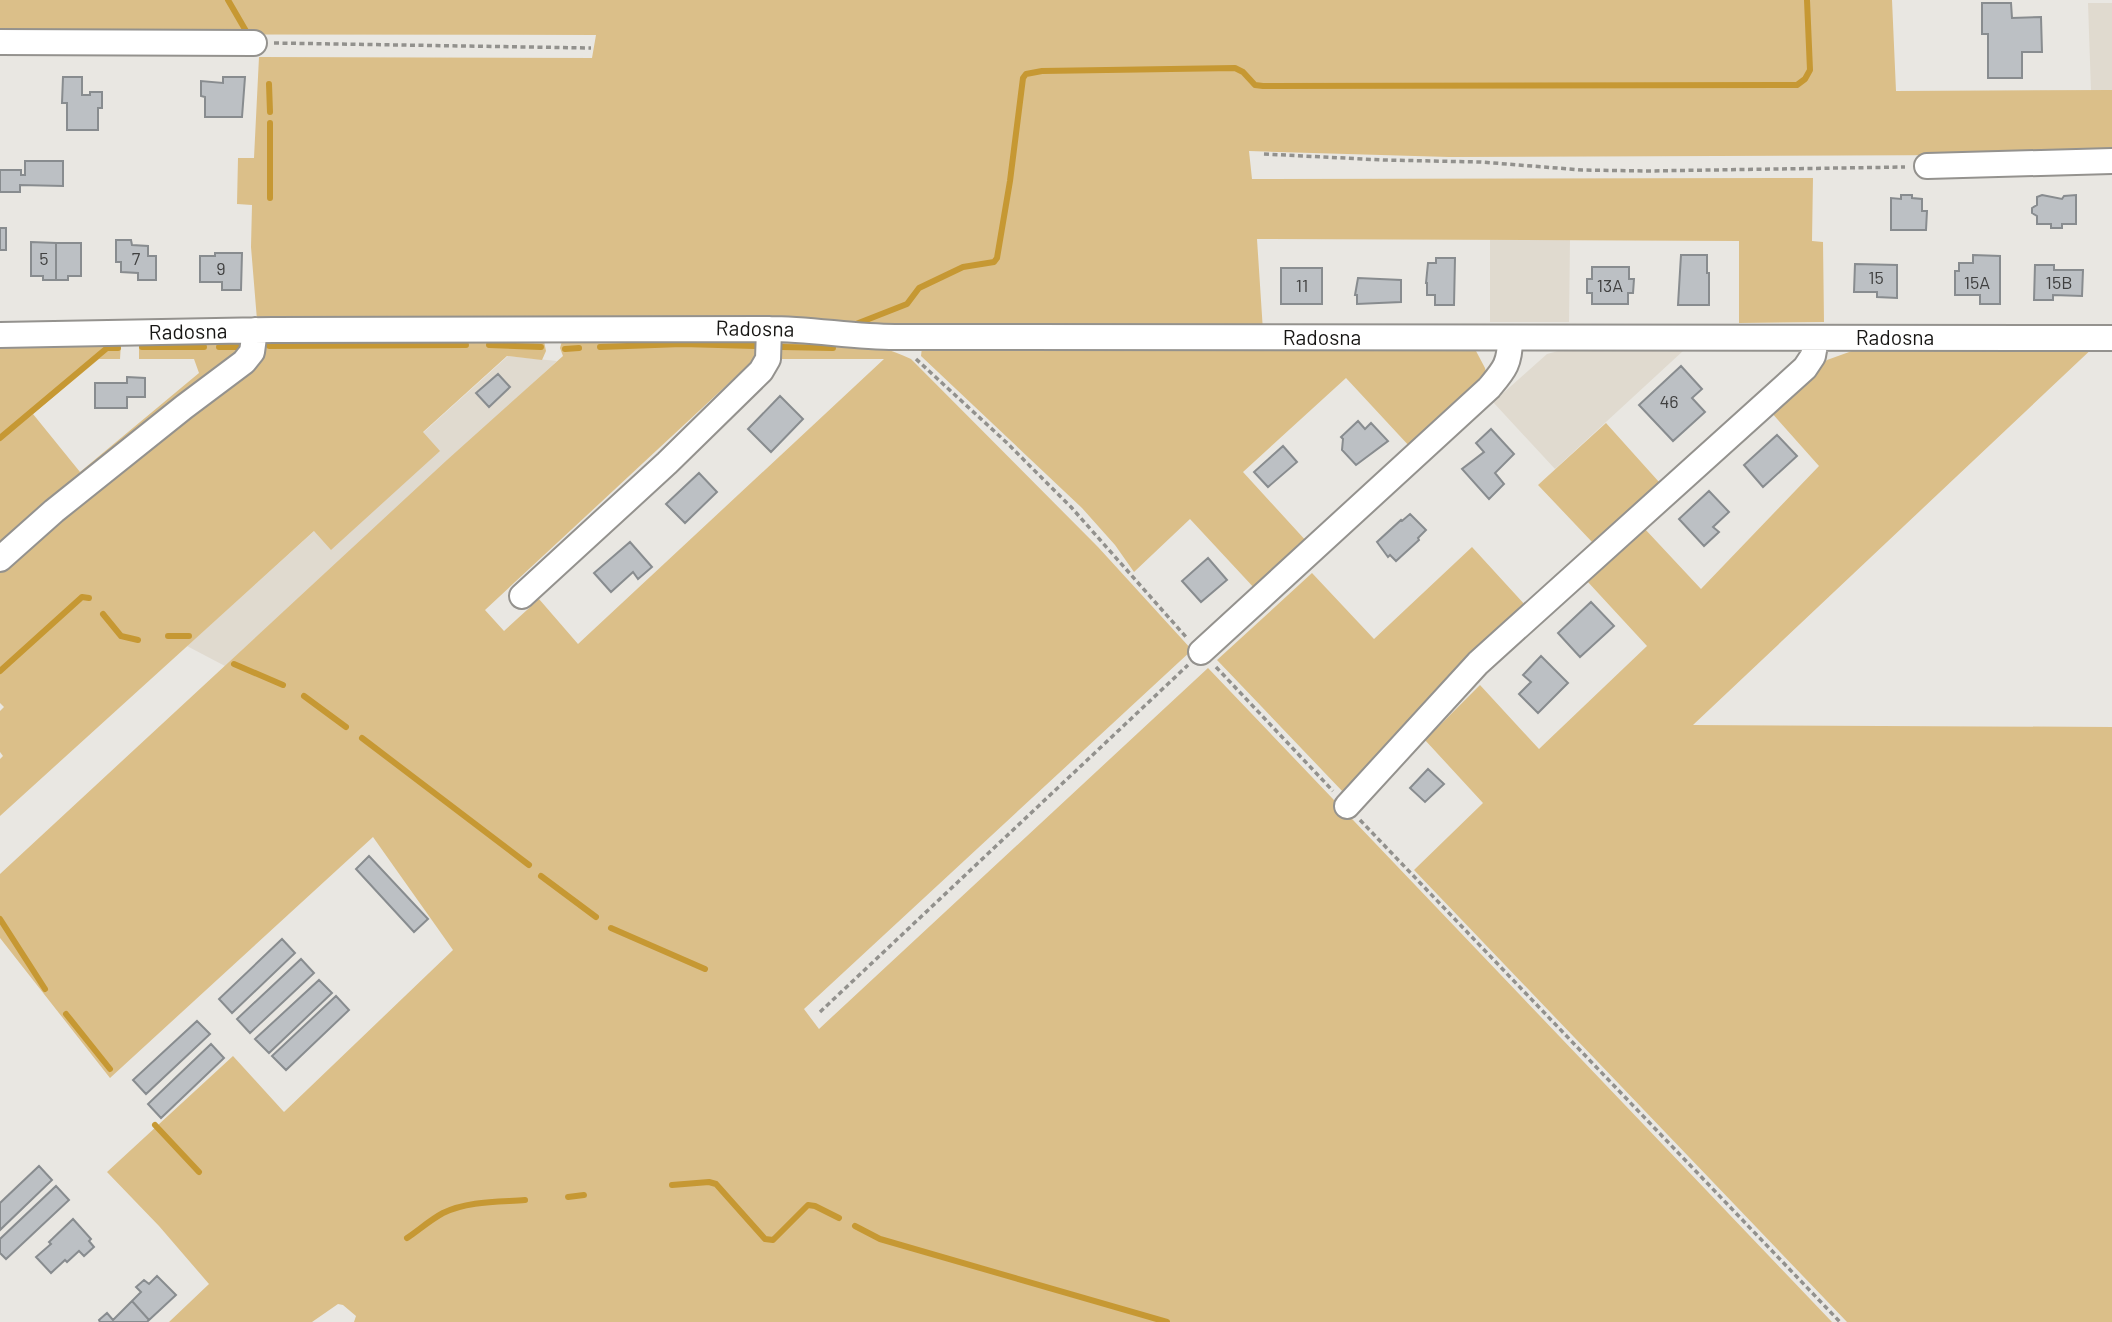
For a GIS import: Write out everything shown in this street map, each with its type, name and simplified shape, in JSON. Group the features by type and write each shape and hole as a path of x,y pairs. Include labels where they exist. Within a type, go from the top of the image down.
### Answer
{"street":[{"path":"0,42 254,43"},
{"path":"1927,166 2112,162"},
{"path":"522,596 667,463 761,372 768,359 769,329"},
{"name":"Radosna","path":"0,335 255,330 769,329 820,331 857,337 2112,338"},
{"path":"0,559 54,511 244,362 252,352 255,330"},
{"path":"1202,652 1489,388 1507,366 1510,339"},
{"path":"1347,806 1478,663 1805,368 1812,356 1816,339"}],"path":[{"path":"254,43 591,48"},
{"path":"1264,154 1481,162 1582,170 1927,166"},
{"path":"895,337 1071,507 1167,617 1840,1322"},
{"path":"820,1012 1202,652"}],"shaded area":[{"path":"0,0 1892,0 1896,91 2112,90 2112,150 1968,155 1449,157 1249,151 1252,179 1813,178 1812,241 1823,242 1824,322 1739,323 1739,241 1257,239 1263,331 257,320 251,247 252,205 237,204 238,158 254,158 259,57 592,58 596,35 0,34"},
{"path":"2088,3 2112,3 2112,90 2091,91"},
{"path":"1490,240 1570,240 1569,322 1490,322"},
{"path":"759,335 761,359 743,370 485,610 504,631 539,599 578,644 884,359 777,359 779,342 786,335 866,344 911,359 1098,547 1192,650 804,1009 819,1029 1208,668 1832,1322 354,1322 356,1316 338,1304 312,1322 169,1322 209,1284 107,1172 233,1056 284,1112 453,950 373,837 110,1078 0,938 0,874 563,356 560,348 562,341"},
{"path":"242,337 249,345 0,553 0,345 121,343 120,359 99,359 33,414 80,472 199,373 194,359 139,359 139,339"},
{"path":"263,340 544,341 546,351 542,360 507,356 423,432 440,451 331,550 314,531 0,816 0,759 3,756 0,752 0,711 4,707 0,703 0,570 260,359"},
{"path":"2097,344 1693,725 2112,727 2112,1322 1847,1322 1414,870 1483,803 1425,740 1480,685 1539,749 1647,646 1587,581 1644,528 1701,589 1819,466 1771,412 1827,360 1863,347"},
{"path":"922,347 1464,347 1476,351 1486,373 1484,381 1411,448 1346,378 1243,472 1308,543 1256,590 1190,519 1134,572 1115,545 1082,508 921,356"},
{"path":"1558,351 1683,351 1555,469 1493,402 1547,354"},
{"path":"508,356 557,361 225,666 187,646"},
{"path":"1606,423 1659,482 1593,543 1538,485"},
{"path":"1472,547 1526,606 1344,793 1217,660 1312,573 1374,639"}],"building":[{"path":"1982,3 2011,3 2012,18 2041,17 2042,52 2022,52 2022,78 1988,78 1988,34 1982,34"},
{"path":"63,77 82,77 82,95 102,92 102,108 98,108 98,130 67,130 67,103 62,103"},
{"path":"223,77 245,77 242,117 205,117 205,97 201,96 201,81 223,83"},
{"path":"25,161 63,161 63,186 20,185 20,192 0,192 0,170 21,170 21,175 25,175"},
{"path":"1901,195 1922,199 1922,211 1927,211 1926,230 1891,230 1891,198 1901,199"},
{"path":"2042,195 2062,199 2064,196 2076,195 2076,224 2062,224 2062,228 2051,228 2051,224 2037,224 2037,216 2032,213 2032,208 2037,205 2037,197"},
{"path":"0,228 6,228 6,250 0,250"},
{"path":"116,240 131,240 132,245 148,246 148,256 156,256 156,280 138,280 138,273 121,272 121,262 116,262"},
{"path":"31,242 56,243 56,280 31,276"},
{"path":"56,243 81,243 81,276 56,280"},
{"path":"215,253 242,253 241,290 222,290 222,282 200,282 200,256 215,256"},
{"path":"1681,255 1707,255 1709,305 1678,305"},
{"path":"1973,255 2000,256 2000,304 1980,304 1980,295 1955,295 1955,271 1959,271 1959,263 1973,263"},
{"path":"1436,258 1455,258 1454,305 1435,305 1435,295 1427,295 1428,263 1436,263"},
{"path":"1855,264 1897,265 1897,298 1877,297 1877,292 1854,292"},
{"path":"2035,265 2054,265 2054,270 2083,270 2082,296 2053,295 2053,300 2034,300"},
{"path":"1592,267 1629,267 1629,279 1634,279 1633,293 1628,293 1628,304 1592,304 1592,293 1587,293 1587,279 1592,279"},
{"path":"1281,268 1322,268 1322,304 1281,304"},
{"path":"1358,278 1401,280 1401,302 1357,304 1355,295"},
{"path":"1681,366 1702,389 1692,398 1705,412 1673,441 1639,405"},
{"path":"498,374 510,387 489,407 476,393"},
{"path":"127,377 145,378 145,397 127,397 127,408 95,408 95,383 127,383"},
{"path":"780,396 803,419 771,452 748,429"},
{"path":"1358,421 1365,429 1371,423 1388,441 1356,465 1342,450 1341,437"},
{"path":"1491,429 1514,454 1495,473 1504,484 1489,499 1462,469 1484,452 1476,443"},
{"path":"1777,435 1797,456 1763,487 1744,465"},
{"path":"1283,446 1297,462 1268,487 1254,472"},
{"path":"699,473 717,492 685,523 666,504"},
{"path":"1709,491 1729,512 1713,527 1719,532 1704,546 1679,519"},
{"path":"1410,514 1426,530 1396,561 1390,555 1388,557 1377,542"},
{"path":"630,542 652,567 638,579 633,572 611,592 594,573"},
{"path":"1208,558 1227,580 1201,602 1182,581"},
{"path":"1591,602 1614,626 1580,657 1558,633"},
{"path":"1541,656 1568,683 1538,713 1519,694 1531,682 1523,675"},
{"path":"1428,769 1444,784 1425,802 1410,788"},
{"path":"369,856 428,919 414,932 356,869"},
{"path":"282,939 295,953 232,1013 219,999"},
{"path":"301,959 314,973 250,1033 237,1019"},
{"path":"319,980 332,993 269,1053 255,1039"},
{"path":"336,996 349,1010 286,1070 272,1056"},
{"path":"197,1021 210,1034 146,1094 133,1080"},
{"path":"211,1044 224,1058 161,1118 148,1104"},
{"path":"39,1166 52,1180 0,1230 0,1203"},
{"path":"56,1186 69,1200 6,1259 0,1253 0,1239"},
{"path":"73,1219 91,1239 89,1241 94,1247 84,1256 79,1251 51,1273 36,1257"},
{"path":"157,1276 176,1295 149,1320 132,1301 141,1292 136,1287 144,1280 149,1284"},
{"path":"132,1301 149,1320 147,1322 100,1322 107,1313 113,1320"}],"waterway":[{"path":"228,0 246,31"},
{"path":"856,324 907,304 919,288 963,267 994,262 997,258 1023,78 1026,74 1042,71 1235,68 1243,72 1255,85 1263,86 1797,85 1805,79 1810,70 1807,0"},
{"path":"269,84 270,112"},
{"path":"270,123 270,198"},
{"path":"268,341 269,346 466,345"},
{"path":"600,347 682,344 755,346"},
{"path":"489,345 541,347"},
{"path":"142,347 204,347"},
{"path":"219,347 239,347"},
{"path":"782,347 833,348"},
{"path":"0,438 107,348 118,348"},
{"path":"565,349 579,348"},
{"path":"0,671 82,597 89,598"},
{"path":"103,614 121,636 138,640"},
{"path":"168,636 189,636"},
{"path":"234,664 283,685"},
{"path":"304,696 346,727"},
{"path":"362,738 529,865"},
{"path":"541,876 596,917"},
{"path":"0,919 45,989"},
{"path":"611,928 705,969"},
{"path":"66,1014 110,1069"},
{"path":"155,1125 199,1172"},
{"path":"672,1185 709,1182 716,1184 765,1239 773,1240 808,1205 839,1218"},
{"path":"568,1197 584,1195"},
{"path":"407,1238 453,1209 483,1203 525,1200"},
{"path":"855,1226 880,1239 1167,1322"}]}
